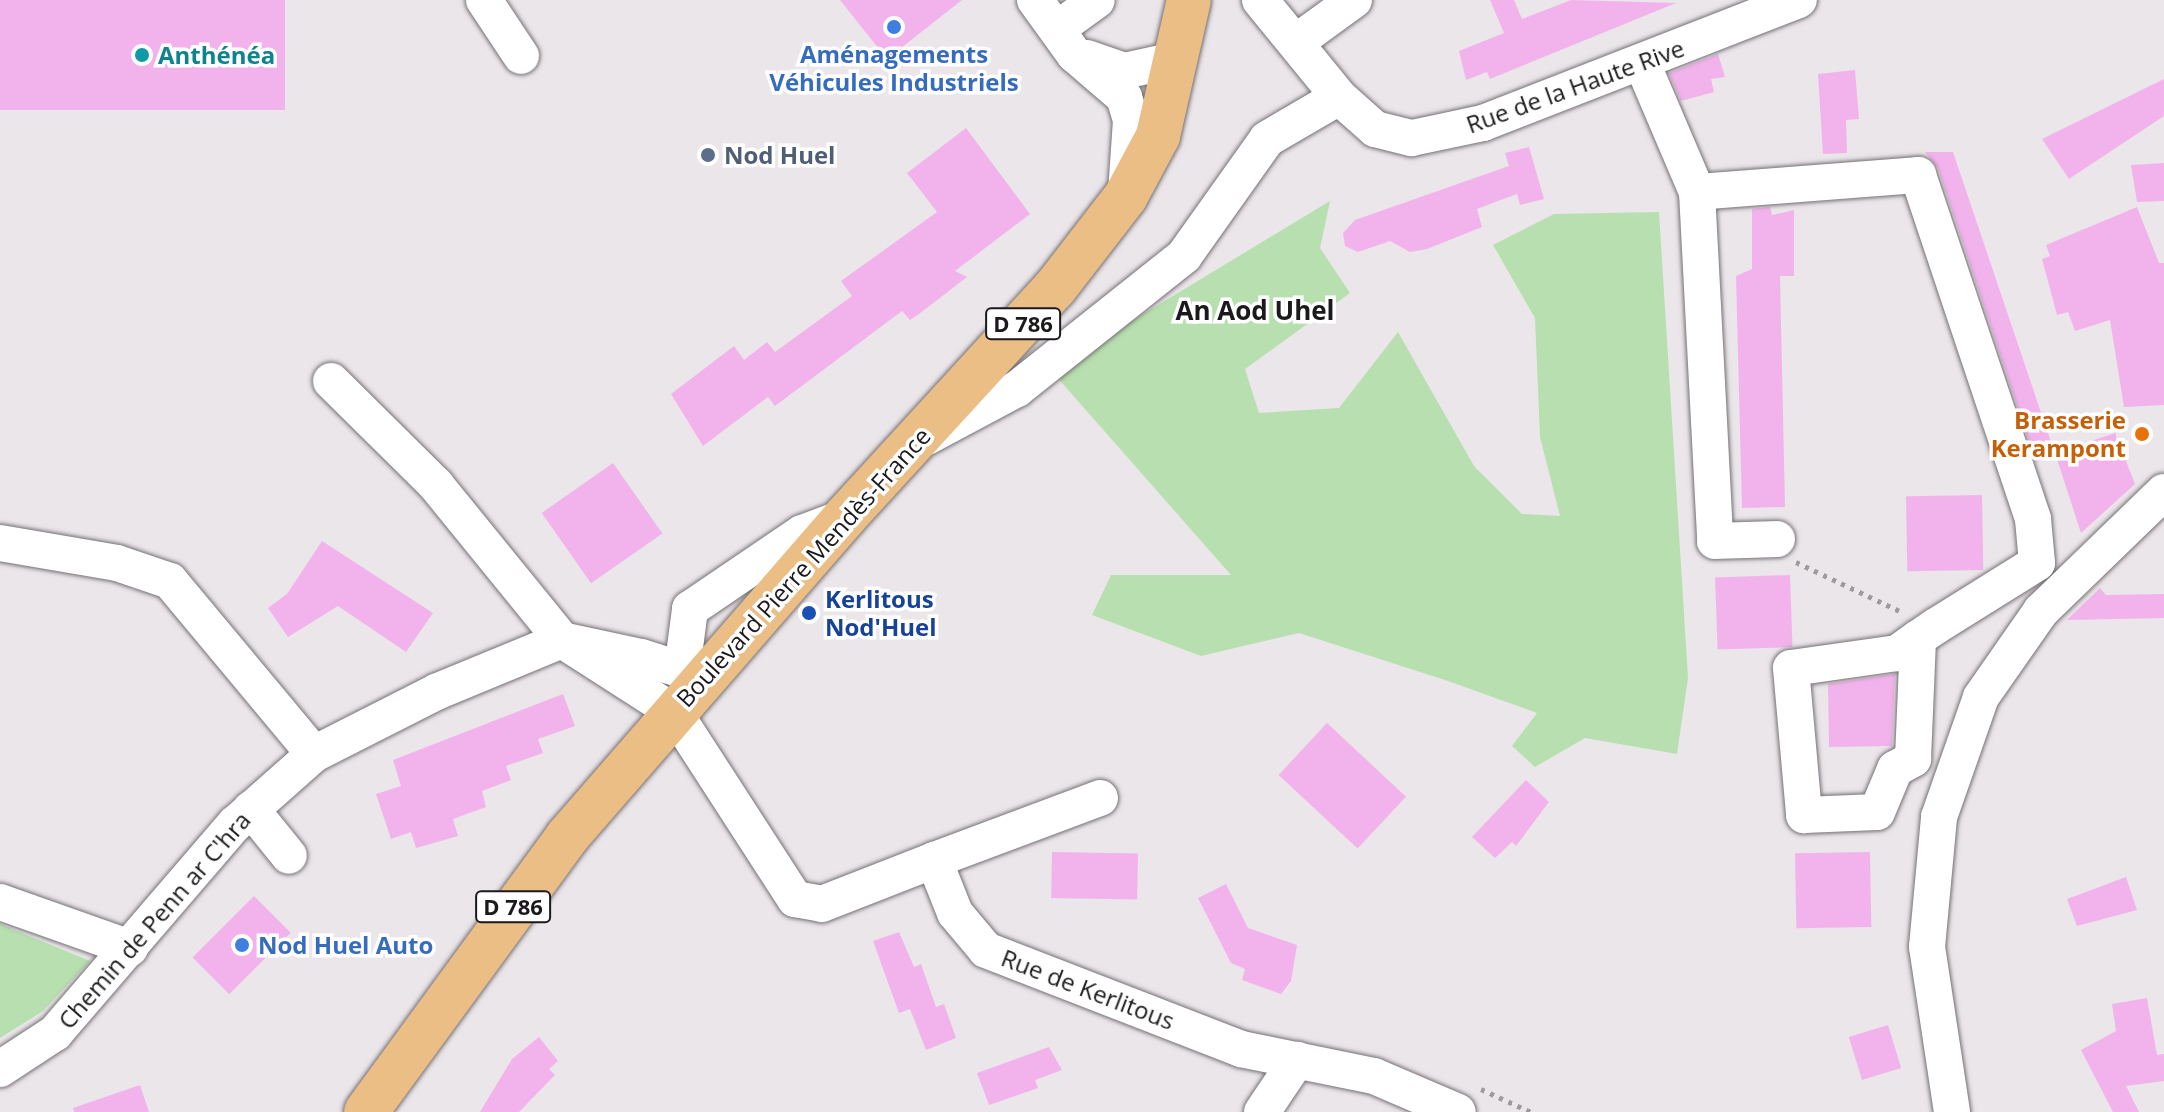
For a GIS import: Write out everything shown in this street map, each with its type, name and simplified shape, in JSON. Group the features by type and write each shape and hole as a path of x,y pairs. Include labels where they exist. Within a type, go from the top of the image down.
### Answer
{"main road":[{"name":"Boulevard Pierre Mendès-France","path":"366,1112 473,958 685,689 1055,288 1126,196 1158,136 1179,59 1189,0"}],"street":[{"path":"484,0 521,56"},
{"path":"1035,0 1066,41 1124,97 1131,120 1126,196"},
{"path":"1066,41 1097,0"},
{"name":"Rue de la Haute Rive","path":"1260,0 1299,40 1339,97 1375,129 1412,138 1483,123 1799,0"},
{"path":"1299,40 1354,0"},
{"path":"1066,41 1124,71 1179,59"},
{"path":"1642,63 1697,192 1715,541 1777,539"},
{"path":"911,445 1017,389 1184,256 1267,139 1339,97"},
{"path":"1697,192 1918,175 2033,519 2037,563 2065,588"},
{"path":"331,381 436,485 562,640 685,689"},
{"path":"1952,1112 1927,947 1939,817 1981,697 2065,588 2164,492"},
{"path":"845,517 802,533 690,609 685,689 795,899 822,904 1100,798"},
{"path":"0,543 117,563 170,581 314,754"},
{"path":"1927,632 1913,759 1895,769 1877,812 1804,815 1791,668 1897,653 1927,632 2037,563"},
{"name":"Chemin de Penn ar C'hra","path":"0,1069 55,1033 251,809 314,754 436,692 562,640"},
{"path":"251,809 289,856"},
{"name":"Rue de Kerlitous","path":"934,860 955,913 986,950 1241,1049 1374,1076 1458,1112"},
{"path":"0,902 130,948"},
{"path":"1262,1112 1297,1060"}],"path":[{"path":"1777,539 1787,559 1927,632"}],"green space":[{"path":"1330,201 1320,248 1350,293 1245,369 1259,413 1339,408 1398,332 1474,466 1522,514 1560,516 1540,437 1535,318 1493,245 1554,214 1659,212 1688,678 1677,754 1585,738 1535,767 1512,746 1537,713 1448,681 1299,633 1201,656 1092,615 1111,575 1231,575 1055,375 1115,331"},
{"path":"0,924 90,961 43,1011 0,1038"}],"building":[{"name":"Anthénéa","path":"0,0 285,0 285,110 0,110"},
{"name":"Aménagements Véhicules Industriels","path":"840,0 962,0 887,59"},
{"path":"1490,0 1514,0 1522,19 1571,0 1676,3 1490,79 1487,72 1466,80 1459,51 1504,33"},
{"path":"1718,54 1725,77 1711,79 1714,92 1681,101 1669,73"},
{"path":"1855,70 1859,119 1846,120 1847,153 1823,154 1818,74"},
{"path":"2164,79 2164,116 2069,179 2042,139"},
{"path":"966,128 1030,214 955,271 967,277 919,314 910,320 902,311 775,406 768,397 703,446 671,394 734,346 744,360 767,342 775,352 852,296 841,281 937,212 907,173"},
{"path":"1529,147 1544,199 1520,205 1517,194 1477,209 1482,227 1427,249 1410,252 1390,241 1358,252 1345,246 1343,233 1355,220 1509,166 1505,153"},
{"path":"1925,152 1953,152 2056,457 2036,462 1938,168"},
{"path":"2164,163 2164,201 2137,202 2131,165"},
{"path":"1770,207 1772,215 1794,210 1794,276 1780,276 1785,507 1742,508 1736,276 1752,269 1752,209"},
{"path":"2137,207 2159,263 2164,263 2164,405 2124,407 2110,320 2075,331 2068,312 2057,315 2042,259 2050,256 2046,245"},
{"path":"2115,433 2135,484 2081,533 2055,453"},
{"path":"613,463 662,533 591,583 542,513"},
{"path":"1982,495 1983,570 1907,571 1906,496"},
{"path":"322,541 433,613 406,652 338,606 288,637 268,608 287,594"},
{"path":"1790,575 1793,647 1718,650 1715,578"},
{"path":"2100,588 2106,595 2164,594 2164,618 2067,620"},
{"path":"1895,674 1892,746 1829,747 1828,684"},
{"path":"563,694 575,726 538,739 543,753 506,766 511,780 482,791 486,807 453,819 458,836 416,848 411,832 391,839 376,794 401,786 393,760"},
{"path":"1327,723 1406,797 1358,849 1279,775"},
{"path":"1526,780 1549,802 1516,846 1512,842 1495,858 1472,837"},
{"path":"1052,852 1138,854 1137,899 1051,898"},
{"path":"1870,852 1871,927 1796,928 1795,853"},
{"path":"2126,877 2137,910 2077,926 2067,899"},
{"path":"1226,884 1248,928 1297,945 1291,981 1281,994 1242,980 1245,969 1231,963 1198,898"},
{"name":"Nod Huel Auto","path":"254,896 291,933 229,994 192,958"},
{"path":"899,932 914,967 921,964 936,1007 944,1004 956,1038 926,1050 910,1009 899,1013 873,941"},
{"path":"2147,998 2157,1055 2164,1054 2164,1081 2126,1086 2139,1112 2113,1112 2081,1050 2116,1031 2112,1004"},
{"path":"1888,1025 1901,1068 1862,1080 1849,1037"},
{"path":"539,1037 558,1061 549,1069 555,1075 519,1112 480,1112 512,1059"},
{"path":"1049,1047 1062,1070 1035,1080 1038,1088 989,1105 977,1073"},
{"path":"140,1085 149,1112 74,1112 73,1108"}],"place":[{"name":"Aménagements Véhicules Industriels","path":"894,27"},
{"name":"Anthénéa","path":"142,55"},
{"name":"Nod Huel","path":"708,155"},
{"name":"Brasserie Kerampont","path":"2142,434"},
{"name":"Kerlitous Nod'Huel","path":"809,613"},
{"name":"Nod Huel Auto","path":"242,945"}],"district":[{"name":"An Aod Uhel","path":"1255,311"}]}
